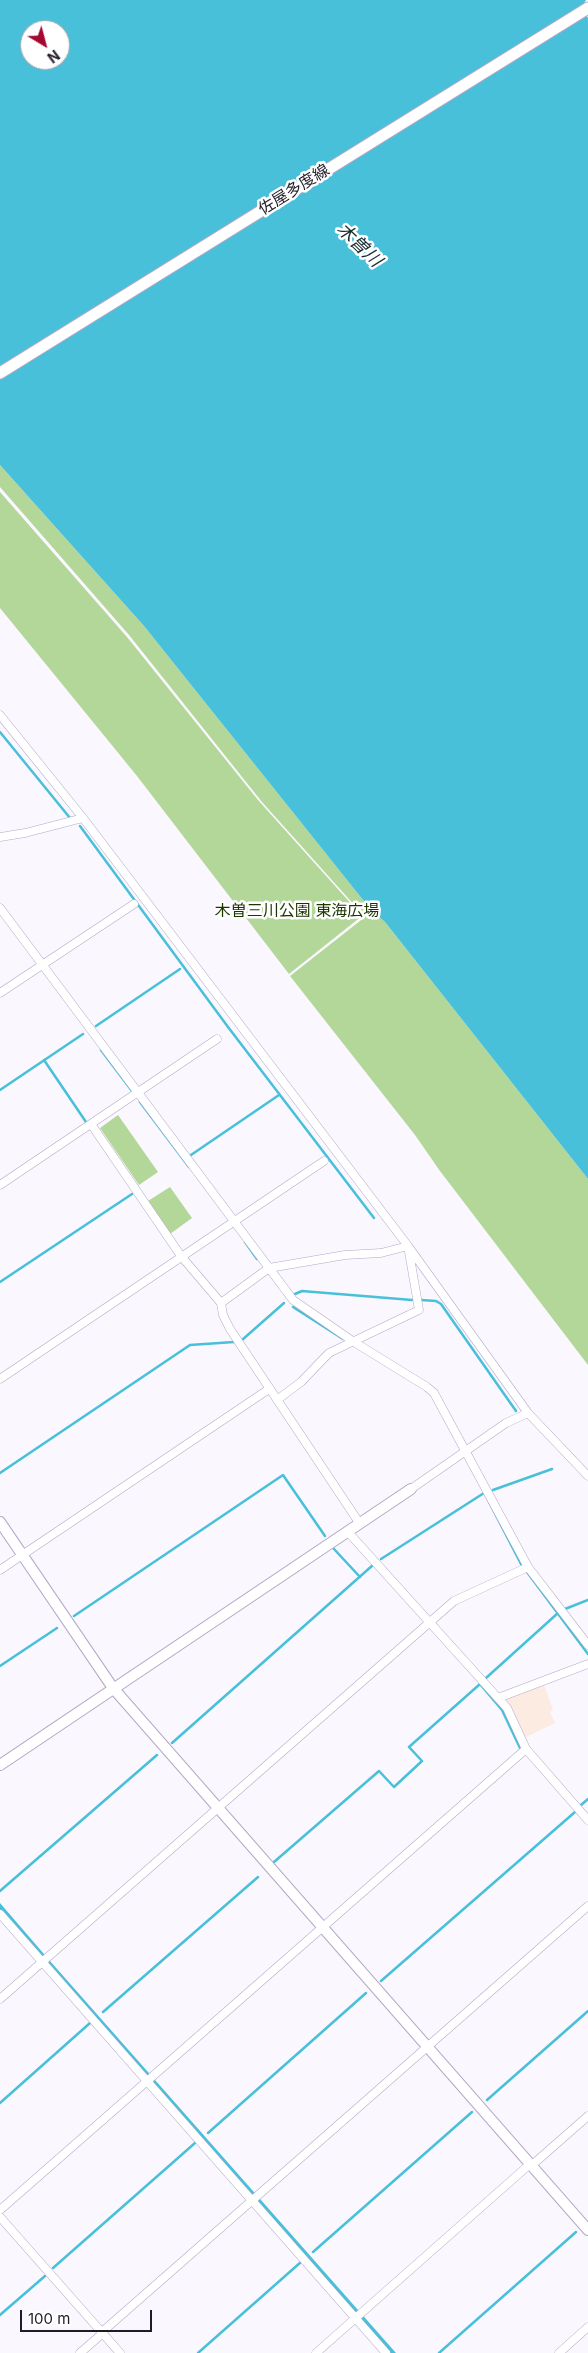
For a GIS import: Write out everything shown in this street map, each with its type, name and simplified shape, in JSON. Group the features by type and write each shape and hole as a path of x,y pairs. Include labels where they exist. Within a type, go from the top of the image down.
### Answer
{"main road":[{"name":"佐屋多度線","path":"0,373 588,8"}],"street":[{"path":"0,715 83,818 408,1246 528,1413 588,1476"},
{"path":"0,836 25,833 83,818"},
{"path":"0,993 134,904"},
{"path":"0,908 293,1300 354,1342 427,1387 442,1404 525,1568 588,1645"},
{"path":"0,1185 217,1039"},
{"path":"91,1124 181,1256 221,1303 230,1329 360,1524"},
{"path":"0,1379 324,1161"},
{"path":"221,1303 269,1268 345,1255 381,1253 408,1246"},
{"path":"277,1400 301,1382 329,1353 419,1310 408,1246"},
{"path":"0,1570 269,1389"},
{"path":"0,1765 360,1524 506,1423 528,1413"},
{"path":"0,1522 113,1688 588,2230"},
{"path":"348,1532 507,1708 526,1749 588,1820"},
{"path":"0,1999 454,1601 525,1568"},
{"path":"498,1698 588,1664"},
{"path":"0,2210 526,1749"},
{"path":"80,2353 588,1906"},
{"path":"0,1914 44,1960 149,2078 358,2316 386,2353"},
{"path":"316,2353 588,2116"},
{"path":"0,2218 120,2353"},
{"path":"559,2353 588,2327"}],"shaded area":[{"path":"541,1683 544,1685 553,1710 550,1712 555,1723 524,1738 506,1699 509,1695"}],"green space":[{"path":"0,465 144,626 371,910 385,922 588,1179 588,1365 440,1171 415,1135 290,976 365,917 262,802 129,635 0,487"},
{"name":"木曽三川公園 東海広場","path":"0,492 127,637 258,800 362,916 289,974 137,776 0,608"},
{"path":"118,1115 158,1172 139,1185 100,1128"},
{"path":"170,1187 192,1218 170,1234 148,1201"}],"water":[{"name":"木曽川","path":"0,0 586,0 581,8 588,18 588,1179 385,922 371,910 144,626 0,465"},
{"path":"0,1903 396,2353 390,2353 0,1910"}],"waterway":[{"path":"0,732 70,818"},
{"path":"80,826 228,1027 374,1218"},
{"path":"96,1026 180,969"},
{"path":"0,1090 83,1034"},
{"path":"101,1050 132,1091"},
{"path":"44,1060 86,1122"},
{"path":"188,1157 279,1095"},
{"path":"140,1102 189,1167"},
{"path":"0,1282 132,1194"},
{"path":"245,1242 257,1259"},
{"path":"295,1294 302,1291 412,1300"},
{"path":"421,1300 436,1301 441,1304 516,1411"},
{"path":"242,1340 284,1303"},
{"path":"293,1307 343,1339"},
{"path":"0,1473 190,1345 234,1342"},
{"path":"493,1490 552,1469"},
{"path":"74,1616 283,1475 325,1536"},
{"path":"381,1559 484,1493"},
{"path":"487,1498 521,1564 588,1654"},
{"path":"334,1549 360,1577"},
{"path":"172,1743 373,1565"},
{"path":"565,1609 588,1600"},
{"path":"486,1678 558,1613"},
{"path":"0,1666 57,1628"},
{"path":"274,1862 379,1771 394,1787 422,1761 409,1747 480,1684 502,1710 520,1748"},
{"path":"0,1891 157,1755"},
{"path":"581,1805 588,1799"},
{"path":"381,1981 575,1812"},
{"path":"103,2012 258,1877"},
{"path":"208,2133 366,1993"},
{"path":"487,2100 588,2011"},
{"path":"0,2103 90,2023"},
{"path":"313,2252 472,2112"},
{"path":"53,2268 195,2143"},
{"path":"439,2353 576,2232"},
{"path":"198,2353 301,2262"},
{"path":"0,2315 45,2276"}]}
